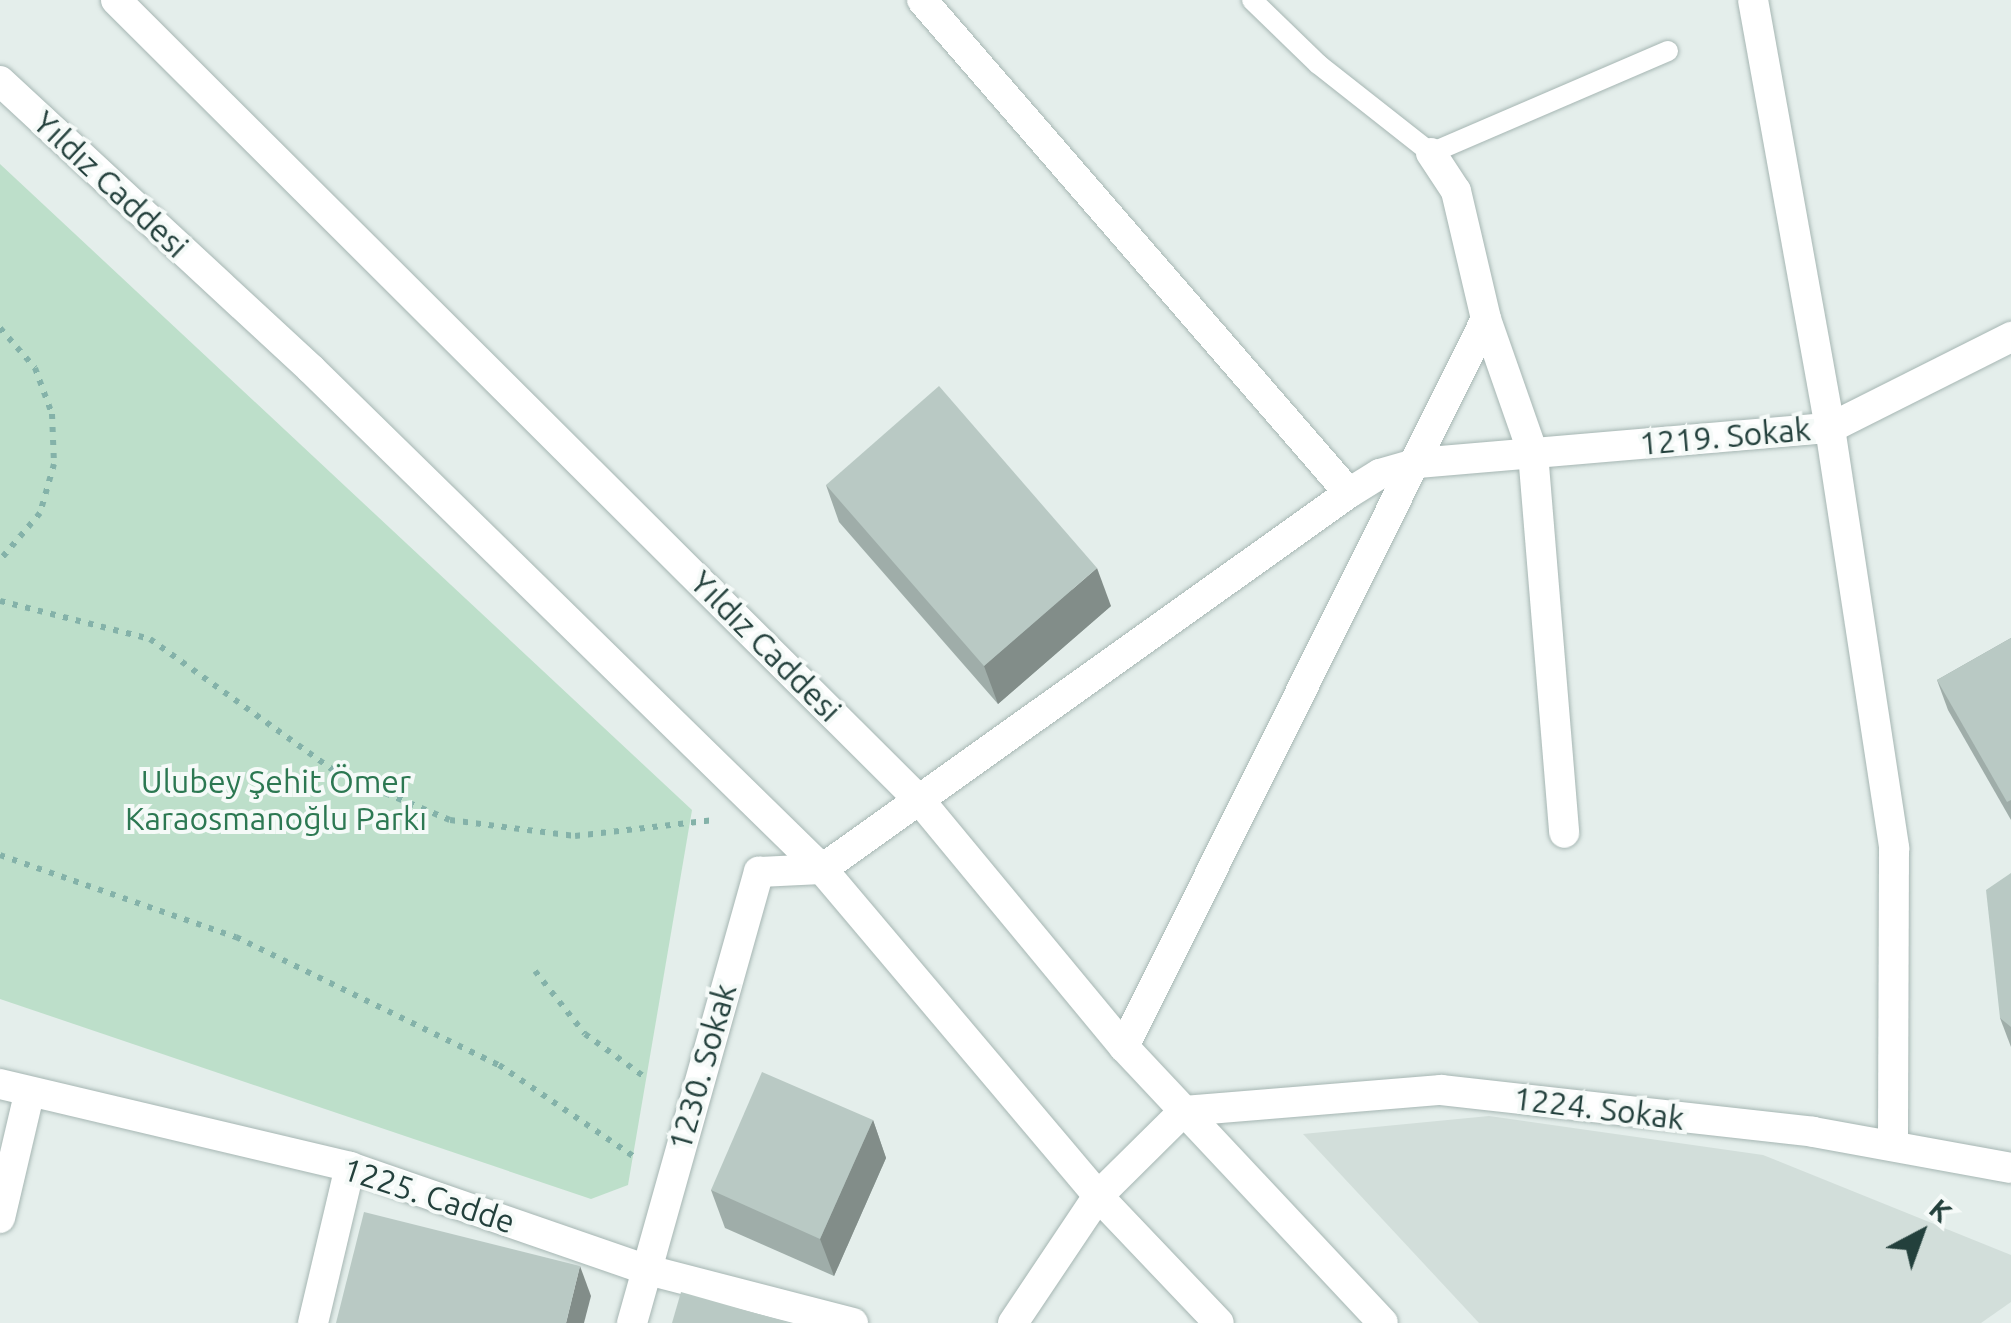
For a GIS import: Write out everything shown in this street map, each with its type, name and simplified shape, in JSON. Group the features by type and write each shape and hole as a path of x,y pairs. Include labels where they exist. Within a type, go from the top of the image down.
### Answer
{"street":[{"name":"Yıldız Caddesi","path":"116,0 922,803 1124,1047 1383,1323"},
{"path":"922,0 1348,494"},
{"path":"1760,2 1894,848 1893,1145"},
{"name":"Yıldız Caddesi","path":"0,82 311,368 822,869 1098,1196 1220,1323"},
{"path":"1432,153 1456,191 1486,318 1534,453 1564,833"},
{"path":"1124,1047 1418,464 1486,318"},
{"name":"1219. Sokak","path":"822,869 922,803 1380,474 1418,464 1830,428 2011,337"},
{"name":"1230. Sokak","path":"632,1323 758,872 822,869"},
{"path":"0,1218 14,1089"},
{"name":"1225. Cadde","path":"14,1089 350,1167 644,1269 854,1323"},
{"name":"1224. Sokak","path":"1184,1111 1441,1090 1893,1145 2011,1168"},
{"path":"1013,1323 1098,1196 1184,1111"},
{"path":"313,1323 350,1167"}],"lane":[{"path":"1252,0 1318,64 1432,153 1668,51"}],"path":[{"path":"0,328 35,368 52,414 54,464 40,512 0,560"},
{"path":"0,600 150,638 337,773 450,820 574,836 765,814"},
{"path":"0,855 236,937 500,1065 633,1156"},
{"path":"535,971 585,1034 646,1078"}],"shaded area":[{"path":"1489,1116 1763,1155 2011,1255 2011,1302 1981,1323 1479,1323 1303,1134"}],"green space":[{"name":"Ulubey Şehit Ömer Karaosmanoğlu Parkı","path":"0,164 692,810 628,1185 591,1199 0,999"}],"building":[{"path":"939,386 1097,568 984,666 826,485"},
{"path":"2011,638 2011,800 2007,802 1937,680"},
{"path":"2011,873 2011,1027 2000,1018 1986,890"},
{"path":"762,1072 873,1120 820,1239 711,1190"},
{"path":"364,1212 580,1266 566,1323 336,1323"},
{"path":"681,1292 790,1323 672,1323"}]}
